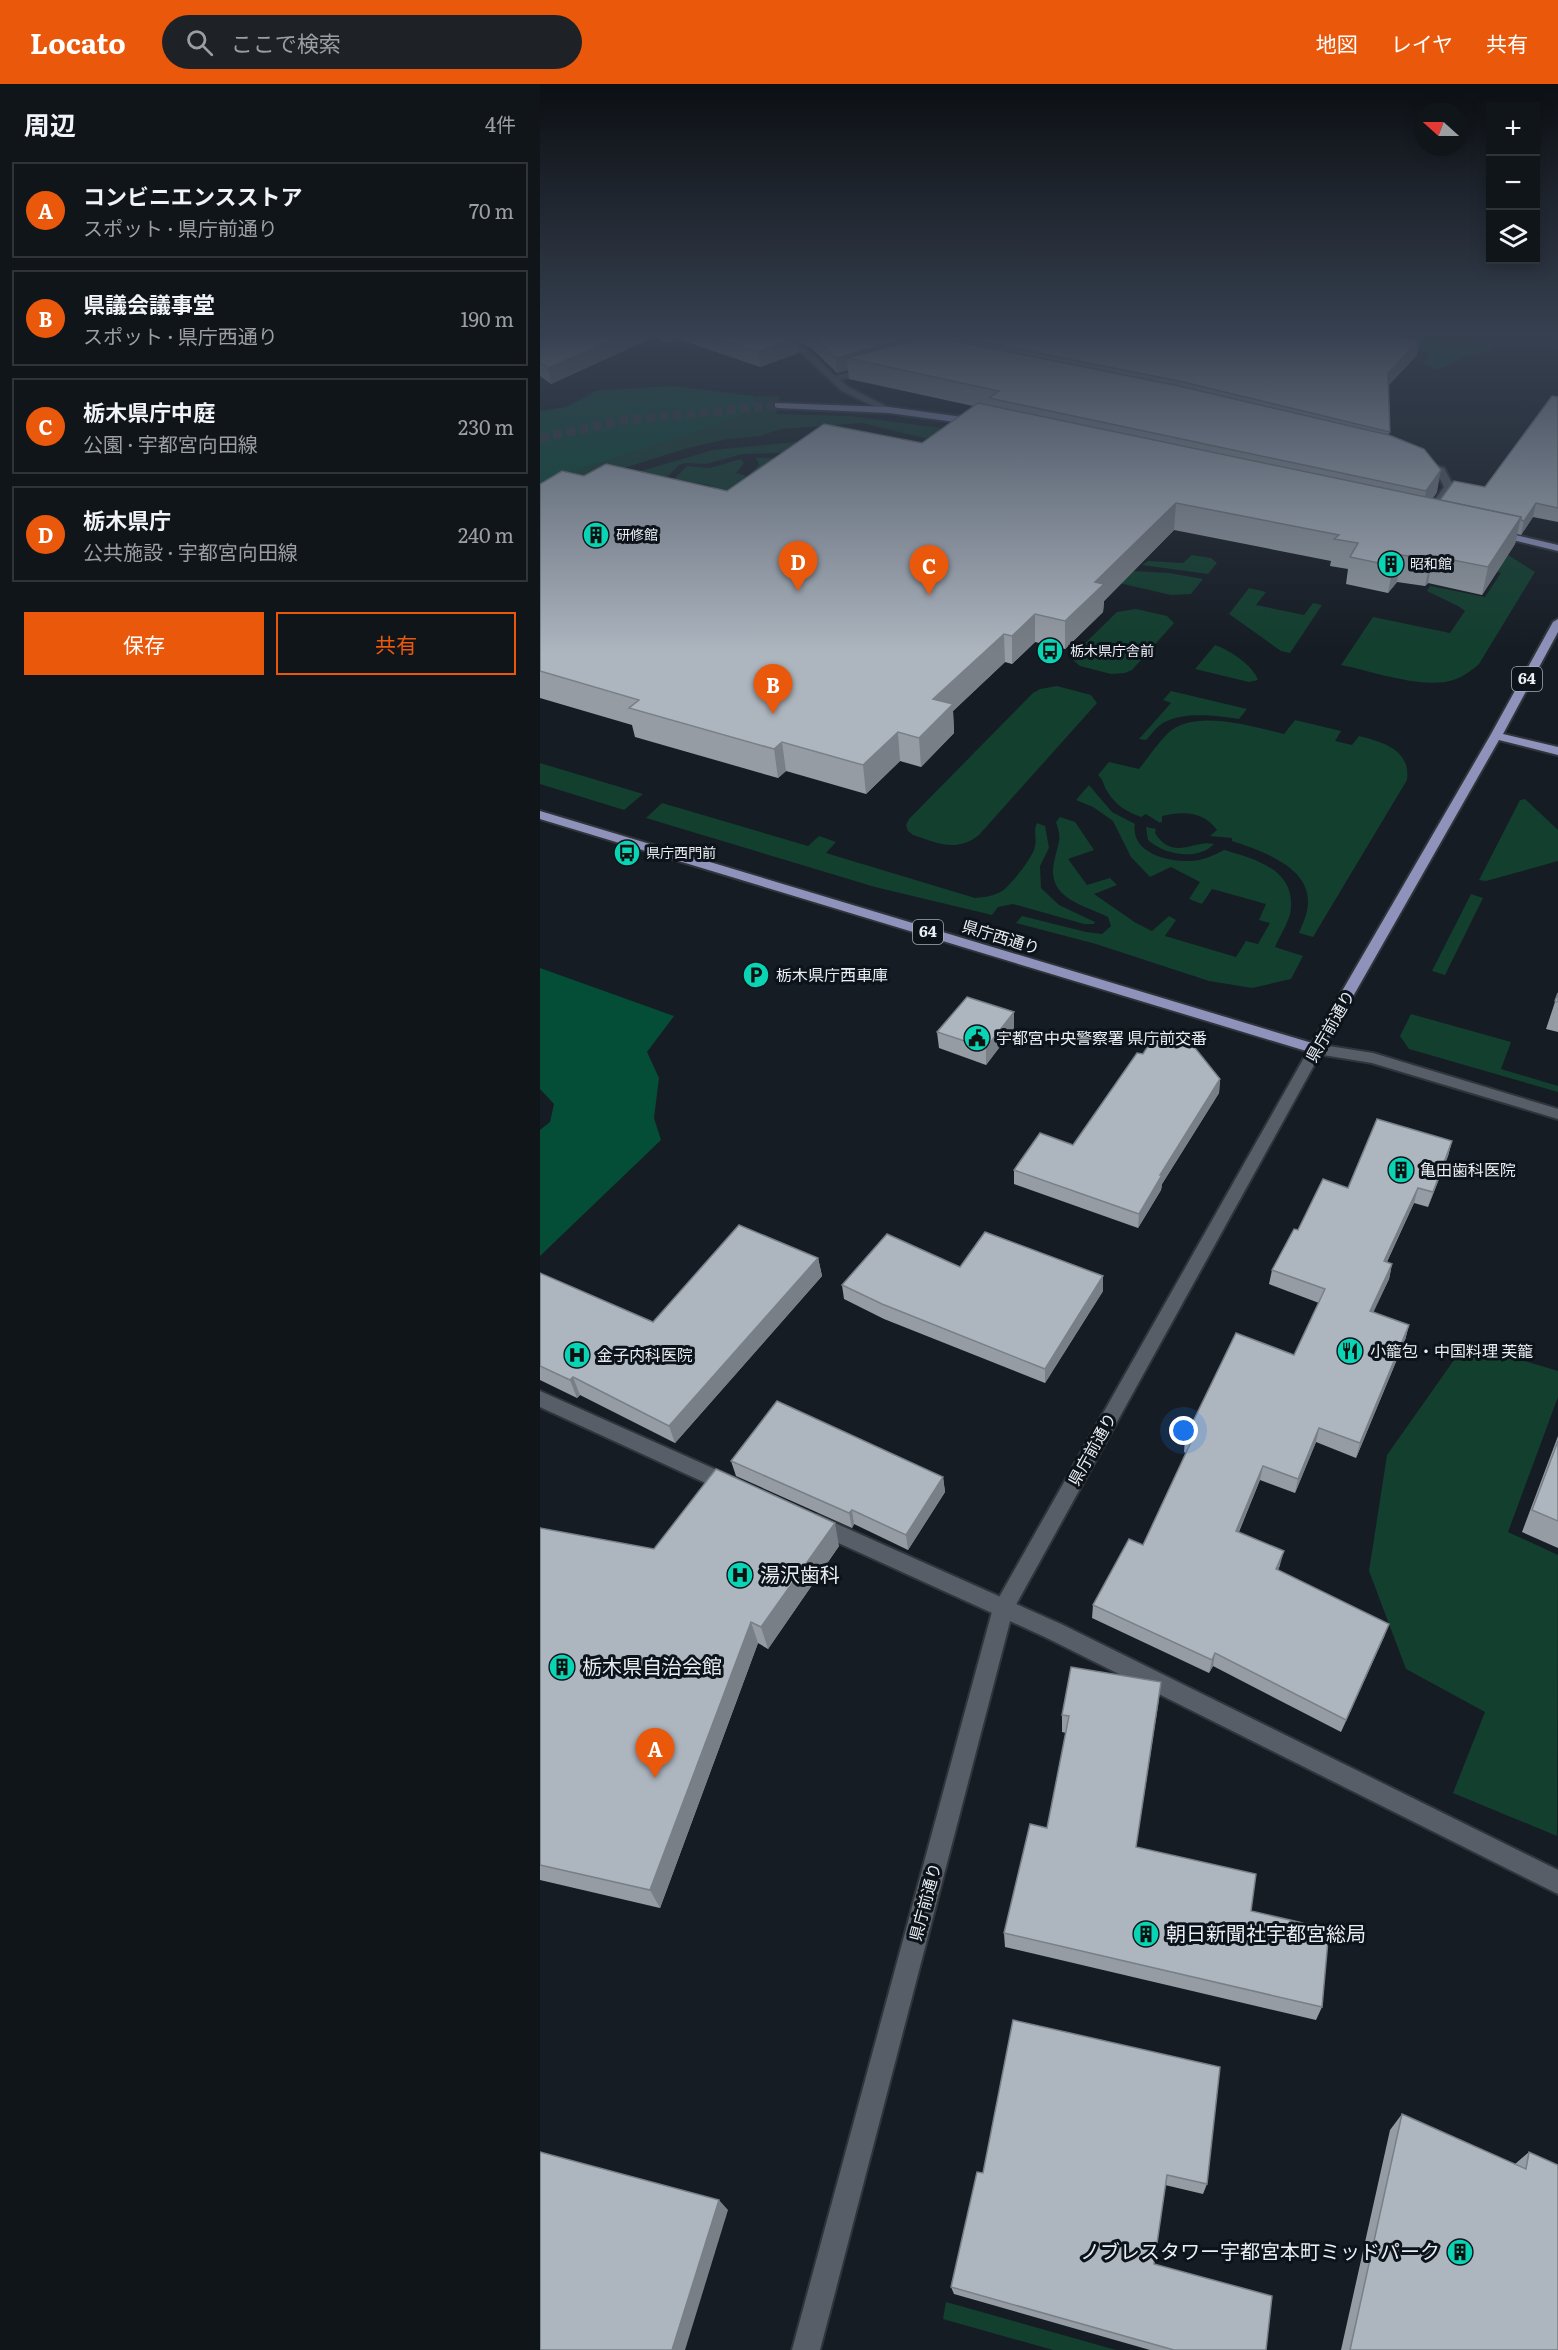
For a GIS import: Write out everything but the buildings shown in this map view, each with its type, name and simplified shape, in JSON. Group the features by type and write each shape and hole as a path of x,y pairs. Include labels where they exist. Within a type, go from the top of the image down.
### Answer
{"main road":[{"path":"1415,516 1438,521"},
{"path":"1484,531 1558,548"},
{"name":"県庁前通り","path":"1316,1049 1496,736 1558,622"},
{"path":"1496,736 1558,751"},
{"name":"県庁西通り","path":"540,815 1316,1049"}],"street":[{"path":"1410,460 1441,470 1449,487 1426,519"},
{"path":"1316,1049 1373,1058 1558,1113"},
{"name":"県庁前通り","path":"806,2350 1003,1608 1316,1049"},
{"path":"540,1398 745,1492"},
{"path":"799,1516 1075,1642 1558,1882"}],"green space":[{"path":"540,442 663,442 609,459 540,482"},
{"path":"641,442 716,442 688,448 573,484 540,491 540,474"},
{"path":"818,442 779,453 743,454 706,464 685,463 679,465 665,479 624,476 713,450"},
{"path":"756,458 781,458 724,493 709,485 674,479 687,466 710,468 741,459 744,463 736,473 747,476 759,465"},
{"path":"1505,553 1535,572 1479,664 1468,673 1456,679 1430,683 1399,679 1341,665 1373,617 1450,633 1465,611 1427,591 1430,586 1485,597 1501,573 1444,561"},
{"path":"1192,555 1211,558 1217,563 1208,574 1142,565 1148,561 1183,563"},
{"path":"1126,572 1169,573 1203,579 1191,594 1171,595 1117,581"},
{"path":"1249,588 1266,592 1256,605 1304,615 1313,603 1322,605 1290,653 1281,651 1229,614"},
{"path":"1136,609 1167,616 1174,623 1132,670 1111,674 1080,666 1073,660 1072,656 1117,612"},
{"path":"1215,645 1240,659 1251,669 1258,680 1249,682 1195,669"},
{"path":"1057,686 1091,695 1097,703 979,835 962,844 947,845 913,835 908,831 906,825 909,819 1033,693 1040,689"},
{"path":"1171,691 1247,709 1239,719 1198,715 1177,718 1159,726 1146,740 1139,739 1171,703 1163,700"},
{"path":"1209,720 1241,724 1284,734 1295,720 1341,731 1335,741 1352,745 1359,736 1386,745 1400,754 1407,770 1407,780 1313,937 1299,933 1308,902 1306,889 1292,869 1268,855 1232,841 1232,838 1210,836 1217,830 1206,819 1199,816 1185,813 1170,814 1162,816 1160,823 1146,814 1141,817 1131,813 1114,800 1098,775 1109,762 1139,769 1168,733 1193,722"},
{"path":"540,763 643,794 624,810 540,784"},
{"path":"1089,785 1112,812 1135,824 1138,842 1152,853 1171,860 1189,861 1207,858 1224,850 1260,862 1279,875 1290,895 1291,908 1287,923 1275,947 1303,956 1291,979 1252,988 1209,981 1096,944 1016,923 1022,916 1102,934 1111,926 1108,917 1076,903 1060,890 1055,882 1053,871 1059,843 1056,822 1060,817 1075,822 1094,850 1068,859 1087,885 1110,878 1117,885 1094,894 1136,923 1152,931 1169,916 1176,920 1165,936 1236,957 1246,941 1258,944 1270,923 1259,920 1266,904 1212,889 1202,904 1189,899 1200,882 1171,867 1150,877 1131,857 1113,821 1093,807 1076,800"},
{"path":"1525,799 1558,830 1558,861 1486,881 1479,880 1520,800"},
{"path":"662,803 808,846 819,836 836,842 826,853 975,898 999,893 1016,877 1034,851 1037,823 1045,826 1049,848 1040,866 1041,888 1059,905 1095,922 1084,924 1013,904 998,907 992,915 875,887 646,818"},
{"path":"1146,827 1156,829 1155,833 1162,842 1177,848 1214,844 1199,853 1172,852 1148,840"},
{"path":"1471,894 1483,898 1445,975 1432,971"},
{"path":"540,968 674,1016 647,1052 659,1078 654,1118 661,1140 540,1256 540,1130 550,1122 554,1104 540,1089"},
{"path":"1411,1014 1511,1042 1501,1069 1558,1086 1558,1092 1409,1049 1400,1036"},
{"path":"1466,1343 1558,1371 1558,1397 1508,1532 1558,1555 1557,1836 1453,1793 1485,1712 1406,1669 1369,1571 1387,1455"},
{"path":"946,2302 1116,2350 1053,2350 943,2319"}],"place":[{"name":"研修館","path":"596,535"},
{"name":"昭和館","path":"1391,564"},
{"name":"栃木県庁","path":"798,591"},
{"name":"栃木県庁中庭","path":"929,595"},
{"name":"栃木県庁舎前","path":"1050,651"},
{"name":"県議会議事堂","path":"773,714"},
{"name":"県庁西門前","path":"627,853"},
{"name":"栃木県庁西車庫","path":"756,975"},
{"name":"宇都宮中央警察署 県庁前交番","path":"977,1038"},
{"name":"亀田歯科医院","path":"1401,1170"},
{"name":"小籠包・中国料理 芙籠","path":"1350,1351"},
{"name":"金子内科医院","path":"577,1355"},
{"name":"湯沢歯科","path":"740,1575"},
{"name":"栃木県自治会館","path":"562,1667"},
{"name":"コンビニエンスストア","path":"655,1778"},
{"name":"朝日新聞社宇都宮総局","path":"1146,1934"},
{"name":"ノブレスタワー宇都宮本町ミッドパーク","path":"1460,2252"}]}
